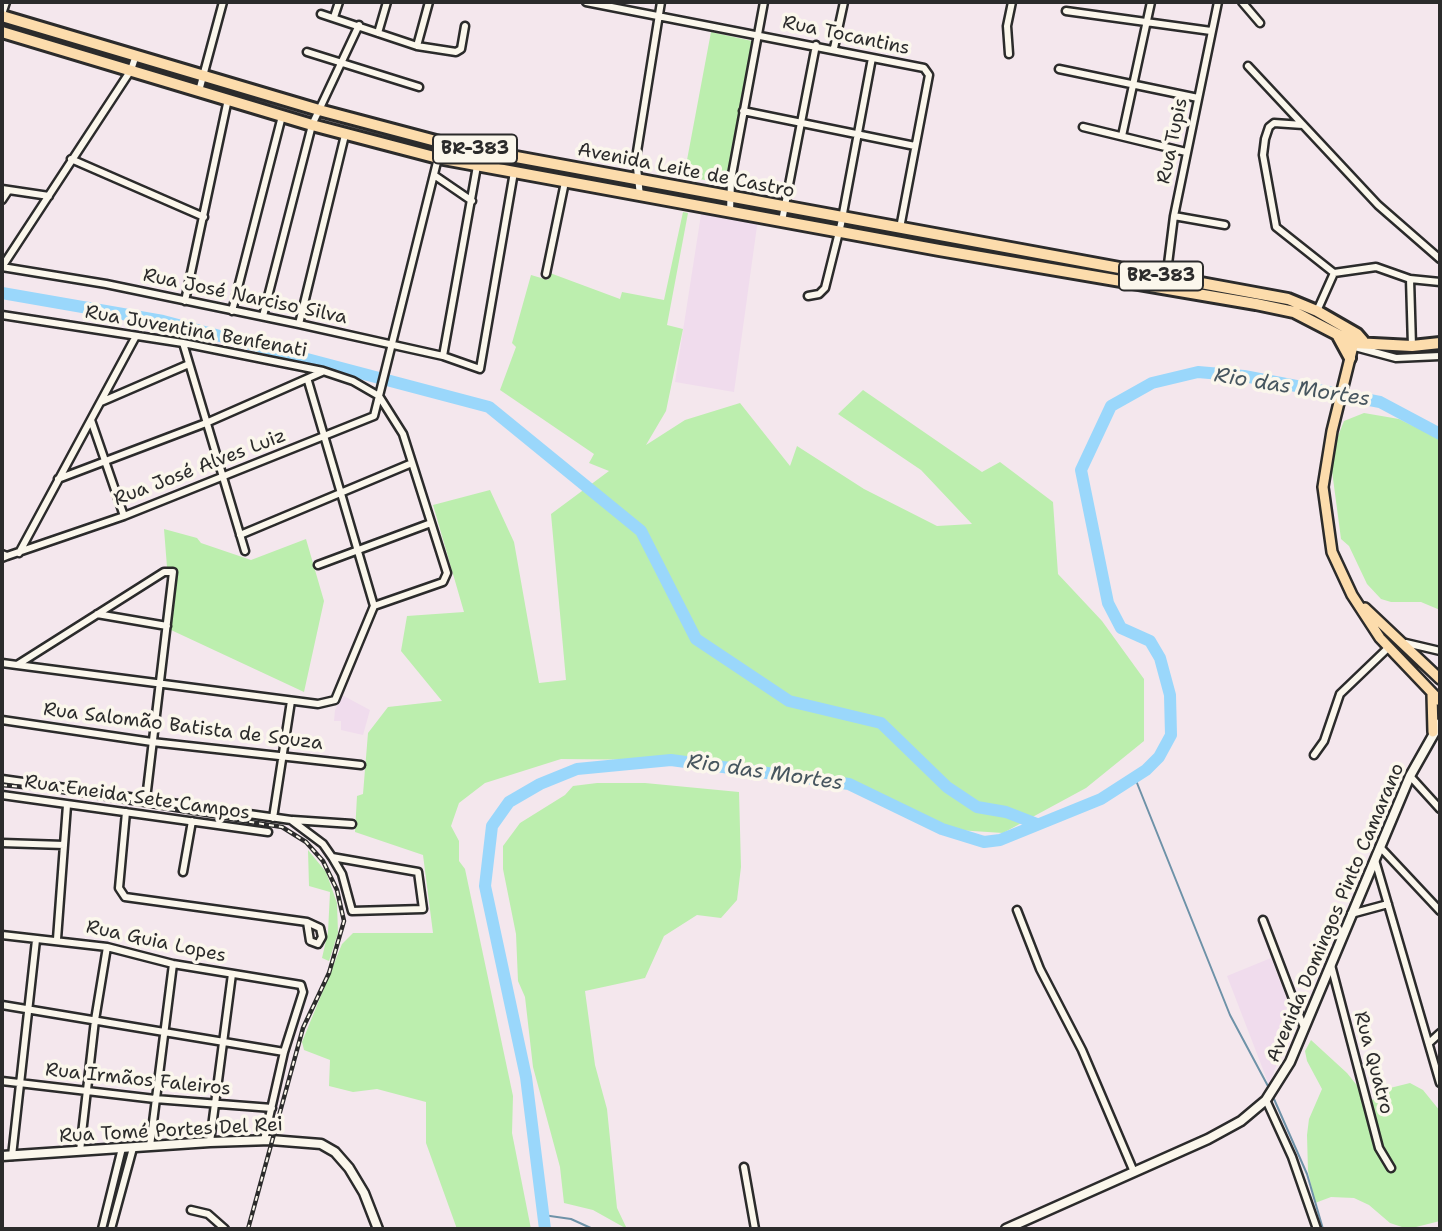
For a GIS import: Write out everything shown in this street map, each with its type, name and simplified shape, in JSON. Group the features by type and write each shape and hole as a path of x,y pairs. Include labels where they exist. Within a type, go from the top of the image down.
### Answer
{"highway":[{"name":"Avenida Leite de Castro","path":"2,14 319,110 451,145 730,195 1164,282 1294,312 1336,333 1354,348 1440,343"},
{"name":"Avenida Leite de Castro","path":"2,32 345,135 438,158 839,232 1288,299 1317,311 1354,348"},
{"path":"438,158 451,145"}],"main road":[{"path":"2,14 5,2"},
{"path":"1354,348 1332,430 1323,487 1325,520 1332,552 1352,595 1391,650 1440,701"},
{"path":"1352,595 1406,643 1439,677 1429,690 1435,735"},
{"path":"1391,650 1406,643"},
{"name":"Avenida Domingos Pinto Camarano","path":"1006,1229 1223,1131 1266,1100 1285,1073 1410,776 1440,723"},
{"name":"Rua Tomé Portes Del Rei","path":"2,1156 210,1142 307,1141 321,1144 335,1152 364,1193 378,1229"}],"street":[{"path":"199,91 223,2"},
{"path":"334,17 339,2"},
{"path":"378,33 387,2"},
{"path":"417,46 429,2"},
{"name":"Rua Tocantins","path":"586,2 834,48 928,71 915,146"},
{"path":"640,196 636,179 636,158 662,2"},
{"path":"730,212 730,195 743,111 764,2"},
{"path":"834,48 844,2"},
{"path":"1009,54 1007,26 1012,2"},
{"path":"1122,136 1151,2"},
{"name":"Rua Tupis","path":"1164,282 1186,152 1218,2"},
{"path":"1242,2 1260,23"},
{"path":"1066,11 1211,31"},
{"path":"321,14 417,46 459,52 465,26"},
{"path":"263,316 312,125 359,25"},
{"path":"782,221 816,46"},
{"path":"307,52 419,87"},
{"path":"2,260 72,159 129,70 134,55"},
{"path":"808,296 823,292 842,218 872,58"},
{"path":"1248,66 1378,205 1440,259"},
{"path":"1059,69 1198,98"},
{"path":"185,301 228,99"},
{"path":"743,111 915,146 900,229"},
{"path":"232,310 282,116"},
{"path":"1303,125 1280,122 1269,127 1263,155 1276,227 1334,274 1376,267 1410,279 1440,282"},
{"path":"1083,127 1186,152"},
{"path":"299,324 345,135"},
{"name":"Rua José Alves Luiz","path":"3,556 19,553 124,516 222,475 371,419 377,411 388,352 438,158"},
{"path":"72,159 204,217"},
{"path":"443,356 477,166"},
{"name":"Rua José Narciso Silva","path":"2,267 106,284 263,316 443,356 480,369 514,172"},
{"path":"433,175 472,201"},
{"path":"546,274 565,182"},
{"path":"2,200 5,190 47,196"},
{"path":"2,267 47,196"},
{"path":"1174,215 1225,225"},
{"path":"1317,311 1334,274"},
{"path":"1410,279 1412,346"},
{"name":"Rua Juventina Benfenati","path":"2,314 183,343 323,372 353,381 379,397"},
{"path":"19,553 136,336"},
{"path":"183,343 245,551"},
{"path":"1354,348 1396,358 1440,356"},
{"path":"101,402 189,364"},
{"path":"58,479 206,423 308,381 323,372"},
{"path":"2,663 318,704 335,700 340,694 374,606 308,381"},
{"path":"374,606 447,579 400,427 379,397"},
{"path":"91,420 124,516"},
{"path":"240,535 412,463"},
{"path":"318,565 431,523"},
{"path":"17,665 164,572 173,572 146,799"},
{"path":"97,614 167,626"},
{"path":"1406,643 1440,651"},
{"path":"1314,755 1324,741 1340,694 1391,650"},
{"path":"273,818 291,701"},
{"name":"Rua Salomão Batista de Souza","path":"2,720 152,742 360,765"},
{"path":"1410,776 1440,809"},
{"path":"2,779 273,818 352,824"},
{"name":"Rua Eneida Sete Campos","path":"2,795 268,832"},
{"path":"57,939 67,805"},
{"path":"126,812 120,893 125,897 307,922"},
{"path":"291,820 323,844 332,857 342,874 352,911 423,909 418,872 332,857"},
{"path":"183,872 192,821"},
{"path":"2,843 64,845"},
{"path":"1380,846 1440,911"},
{"path":"1376,860 1440,1083"},
{"path":"1351,914 1388,904"},
{"path":"1017,910 1040,970 1082,1049 1134,1172"},
{"path":"1263,920 1303,1026"},
{"name":"Rua Guia Lopes","path":"2,935 36,940 57,939 107,947 173,964 303,987 284,1052"},
{"path":"12,1156 36,940"},
{"path":"80,1151 95,1020 107,947"},
{"path":"150,1146 173,964"},
{"name":"Rua Quatro","path":"1330,964 1379,1148 1391,1168"},
{"path":"210,1142 232,974"},
{"path":"2,1005 284,1052 264,1140"},
{"path":"1429,1043 1440,1033"},
{"name":"Rua Irmãos Faleiros","path":"2,1081 155,1100 272,1108"},
{"path":"1266,1100 1292,1157 1317,1229"},
{"path":"111,1229 133,1147"},
{"path":"102,1229 122,1148"},
{"path":"744,1167 755,1229"},
{"path":"191,1210 208,1214 225,1229"},
{"path":"106,1214 114,1217"}],"shaded area":[{"path":"702,208 758,219 734,392 675,382"},
{"path":"342,695 370,710 363,735 341,730 341,721 334,721 335,710"},
{"path":"1271,958 1294,1018 1269,1085 1227,976"}],"green space":[{"path":"711,32 752,41 726,184 684,176"},
{"path":"683,212 688,213 667,325 683,329 666,411 646,445 685,420 740,403 790,466 797,446 864,489 937,526 972,524 921,470 838,414 863,390 982,472 1000,462 1053,502 1058,574 1102,621 1144,679 1144,741 1086,788 1003,833 942,829 849,784 671,760 561,759 485,783 459,803 451,826 459,841 459,861 465,869 513,1096 512,1133 531,1229 457,1229 426,1143 426,1102 377,1089 353,1092 329,1086 330,1060 304,1050 302,1042 342,944 353,933 433,933 423,855 355,832 357,796 363,794 368,733 388,707 442,701 401,651 407,616 464,612 433,505 490,490 514,542 539,683 566,680 551,514 609,471 589,463 594,454 500,390 516,347 512,343 531,275 548,280 550,273 620,299 622,292 664,300"},
{"path":"1364,413 1399,419 1440,439 1440,610 1421,602 1391,602 1381,599 1367,584 1349,546 1341,539 1332,471 1336,441 1344,421"},
{"path":"164,529 197,538 201,543 251,560 306,539 324,601 304,692 171,630 178,572 167,567"},
{"path":"645,783 739,792 741,867 737,900 721,918 697,915 664,936 645,978 585,991 595,1065 607,1109 617,1208 627,1229 593,1210 564,1203 560,1167 533,1067 525,997 518,981 516,934 503,869 503,846 520,823 565,795 573,786"},
{"path":"308,850 326,872 337,903 338,933 329,961 322,958 328,932 330,892 309,886"},
{"path":"1311,1040 1347,1073 1368,1099 1377,1100 1390,1088 1410,1083 1423,1090 1440,1111 1440,1221 1408,1229 1390,1223 1369,1205 1354,1198 1331,1197 1315,1203 1308,1171 1307,1135 1309,1119 1322,1089 1307,1061 1305,1051"}],"waterway":[{"path":"2,293 163,321 489,407 641,531 696,639 789,701 881,723 947,787 977,807 1006,812 1037,824"},
{"name":"Rio das Mortes","path":"545,1229 526,1077 485,886 492,826 509,802 540,784 577,769 671,760 849,784 942,829 984,842 1000,840 1101,799 1146,770 1159,757 1171,735 1170,695 1160,658 1150,641 1121,628 1108,603 1081,470 1111,406 1152,383 1198,372 1244,376 1380,402 1440,434"},
{"path":"1135,778 1230,1015 1269,1088"},
{"path":"1274,1099 1307,1174 1323,1229"},
{"path":"543,1215 571,1219 593,1229"}],"railway":[{"path":"2,785 282,827 306,842 323,861 337,890 344,921 329,973 303,1028 248,1229"}]}
